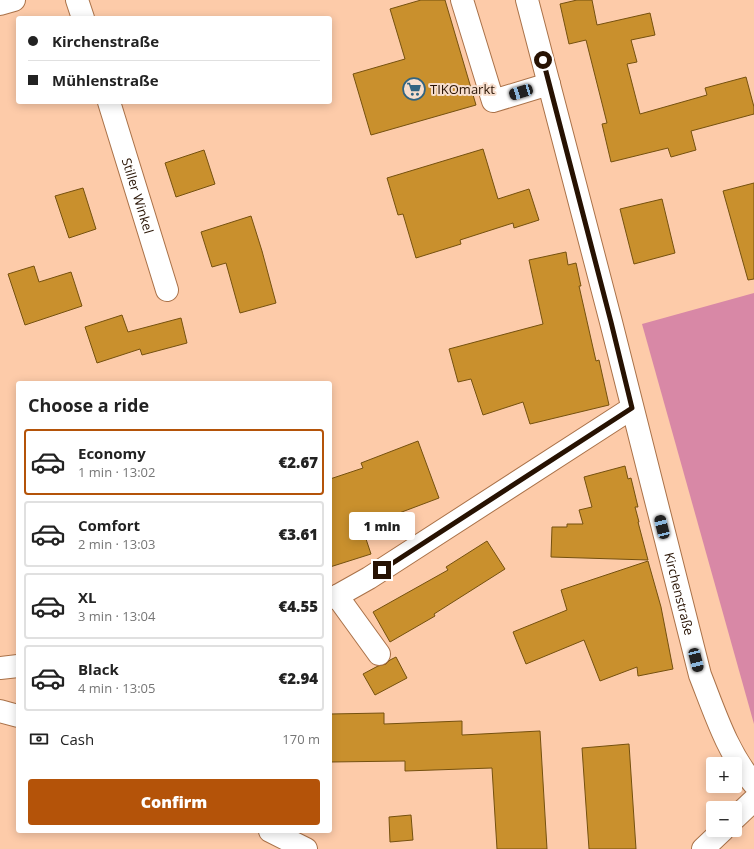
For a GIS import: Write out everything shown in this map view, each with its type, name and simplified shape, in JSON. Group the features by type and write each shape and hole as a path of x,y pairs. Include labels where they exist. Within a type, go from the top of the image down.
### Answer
{"street":[{"path":"0,4 14,0"},
{"path":"77,0 82,16"},
{"path":"462,0 493,101 549,84"},
{"name":"Kirchenstraße","path":"527,0 611,322 700,675 722,732 737,761 754,784"},
{"name":"Stiller Winkel","path":"110,104 167,290"},
{"path":"379,654 333,597 369,578 632,408"},
{"path":"0,668 16,666"},
{"path":"0,711 16,715"},
{"path":"742,811 754,800"},
{"path":"274,833 306,849"},
{"path":"703,849 716,837"}],"shaded area":[{"path":"754,293 754,724 642,324"}],"building":[{"name":"TIKOmarkt","path":"421,0 445,0 476,105 371,135 353,74 405,59 390,9"},
{"path":"577,0 592,0 597,25 650,13 655,35 631,40 637,62 627,64 640,114 707,95 705,88 746,77 754,107 754,114 691,131 696,150 671,157 668,148 611,162 602,124 607,123 586,40 569,44 560,4"},
{"path":"483,149 498,199 529,189 539,220 514,228 513,223 460,240 461,244 416,258 403,214 398,215 387,178"},
{"path":"204,150 215,184 176,197 165,163"},
{"path":"754,183 754,279 748,280 723,191"},
{"path":"83,188 96,229 69,238 55,196"},
{"path":"662,199 675,253 634,264 620,209"},
{"path":"251,216 276,303 240,313 226,263 212,267 201,232"},
{"path":"566,252 568,265 576,263 581,286 579,286 596,361 599,360 609,405 530,424 523,402 483,415 471,379 458,382 449,349 543,324 529,260"},
{"path":"34,266 39,282 71,272 82,306 25,325 8,274"},
{"path":"122,315 128,332 181,318 187,343 142,355 140,349 97,363 85,327"},
{"path":"418,441 439,498 362,527 371,554 332,566 332,478 363,468 361,463"},
{"path":"625,466 628,479 631,478 638,507 635,507 638,522 648,560 551,557 552,527 567,527 567,524 583,524 579,510 592,507 584,477"},
{"path":"487,541 505,569 434,614 435,616 390,642 373,612 448,570 446,567"},
{"path":"648,561 661,607 673,669 638,676 637,667 600,681 584,640 526,664 513,632 567,610 561,590"},
{"path":"396,657 407,678 375,695 363,674 378,666 386,664"},
{"path":"384,713 384,724 462,721 462,735 540,731 547,849 497,849 492,768 405,771 405,761 332,762 332,714"},
{"path":"629,744 636,849 589,849 582,748"},
{"path":"411,815 413,840 390,842 389,817"}],"place":[{"name":"TIKOmarkt","path":"414,89"}],"route":[{"path":"382,570 632,408 543,60"}]}
